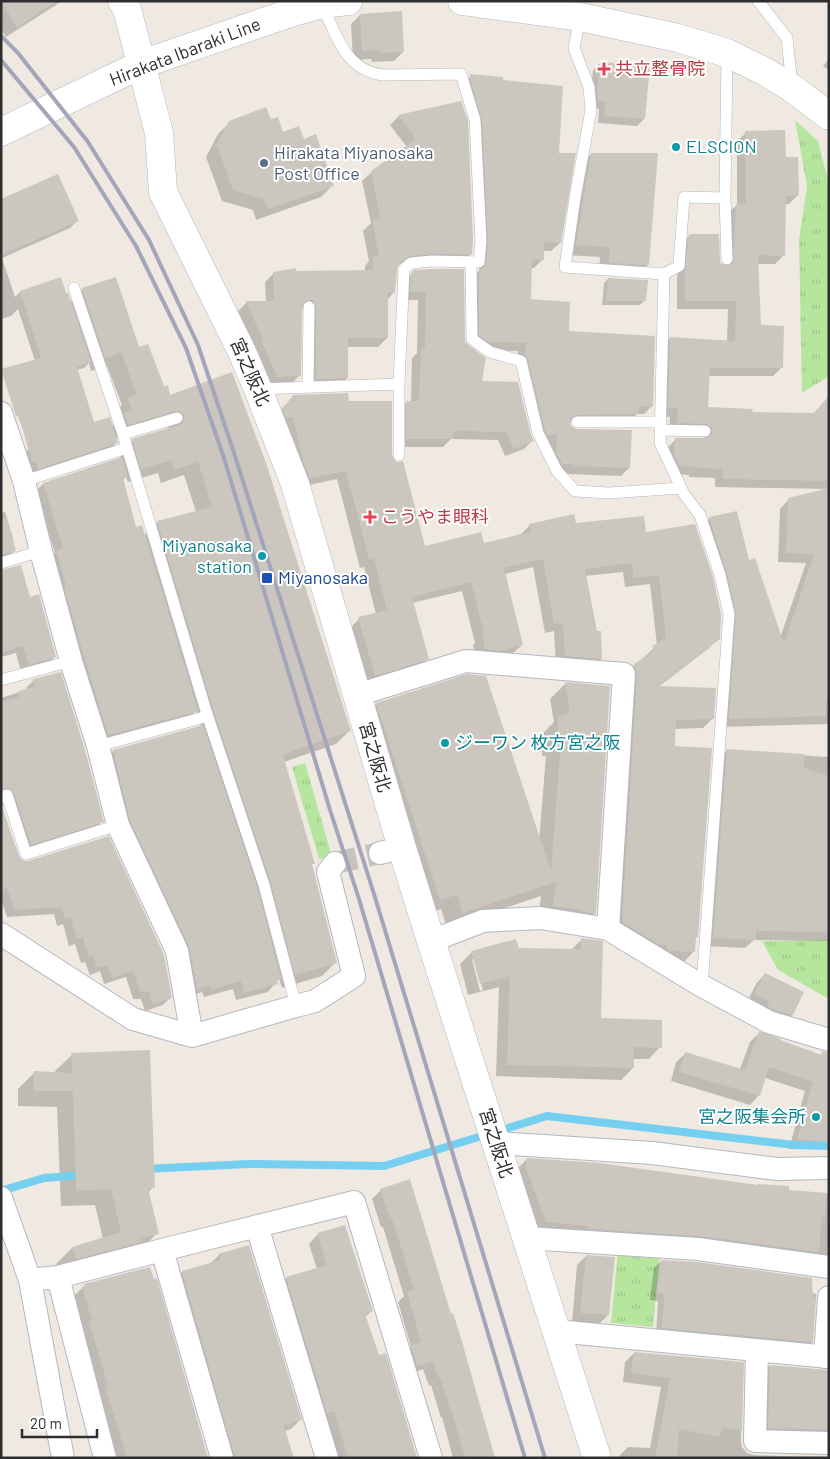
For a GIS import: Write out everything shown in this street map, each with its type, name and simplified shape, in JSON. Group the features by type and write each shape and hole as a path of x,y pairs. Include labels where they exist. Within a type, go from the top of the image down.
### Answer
{"street":[{"name":"宮之阪北","path":"122,1 127,9 159,133 163,192 242,352 295,484 357,695 391,851 431,941 597,1458"},
{"path":"462,1 493,3 580,17 678,38 727,53 764,71 792,88 829,116"},
{"name":"Hirakata Ibaraki Line","path":"1,132 142,64 293,12 335,3"},
{"path":"1,413 24,481 41,551 71,660 98,746 118,825 177,951 192,1036"},
{"path":"357,695 466,660 624,674 608,928"},
{"path":"1,934 133,1019 192,1036 315,1001 354,976 328,872 335,863"},
{"path":"431,941 483,921 540,918 608,928 702,986 770,1022 829,1040"},
{"path":"493,1133 777,1169 829,1168"},
{"path":"1,1198 30,1280 64,1458"},
{"path":"30,1280 58,1277 354,1202 431,1458"},
{"path":"257,1226 327,1458"},
{"path":"527,1238 698,1249 829,1267"},
{"path":"162,1250 222,1458"},
{"path":"58,1277 105,1458"},
{"path":"556,1330 827,1357 829,1297"},
{"path":"757,1351 755,1441 829,1443"}],"lane":[{"path":"758,1 787,38 792,88"},
{"path":"335,3 344,51 352,61 372,74 461,74 475,120 481,241 479,262 432,261 411,263 404,269 399,384 399,454"},
{"path":"580,17 574,48 589,87 591,110 565,267 664,274 679,266 684,197 725,198"},
{"path":"727,53 725,198 727,259"},
{"path":"471,262 472,339 490,352 521,361 538,433 557,471 575,491 609,494 681,488"},
{"path":"664,274 660,443 681,488 700,515 720,575 729,614 702,986"},
{"path":"74,288 128,448 207,714 264,885 296,1006"},
{"path":"308,387 309,307"},
{"path":"258,389 399,384"},
{"path":"123,434 177,418"},
{"path":"577,422 660,426 705,431"},
{"path":"24,481 128,448"},
{"path":"1,563 41,551"},
{"path":"1,680 71,660"},
{"path":"98,746 201,718 207,714"},
{"path":"1,797 7,795 26,854 118,825"}],"shaded area":[{"path":"790,1452 817,1452 825,1458 790,1458"}],"green space":[{"path":"795,120 818,141 829,184 829,376 802,393 799,240 807,186"},
{"path":"305,763 332,857 319,859 292,767"},
{"path":"829,940 829,999 778,970 762,941"},
{"path":"618,1250 660,1251 653,1327 611,1323"}],"building":[{"path":"1,1 57,1 17,27"},
{"path":"402,11 404,52 381,53 380,50 362,51 360,14"},
{"path":"615,61 650,66 645,119 604,116 606,102 598,101 597,90 600,62 615,63"},
{"path":"470,74 503,77 503,80 563,86 559,153 576,153 561,243 544,242 544,260 532,260 531,299 570,302 569,331 655,336 653,407 639,406 638,414 577,415 571,418 570,422 571,426 577,429 632,430 630,468 562,464 556,453 557,433 548,436 545,430 528,359 525,355 526,343 489,342 479,335 479,269 483,268 486,263 488,241 482,120"},
{"path":"461,101 468,121 472,254 410,256 399,263 395,292 388,293 388,338 348,338 348,378 316,379 316,307 312,300 305,301 302,307 301,376 277,377 246,301 274,301 273,272 296,268 296,271 373,270 373,256 379,256 372,220 380,219 371,171 416,139 398,115"},
{"path":"266,107 271,119 278,117 283,132 299,126 304,139 316,134 334,186 268,209 264,199 233,190 217,145 229,121"},
{"path":"785,130 786,157 798,157 799,195 786,196 785,256 758,255 761,325 784,326 783,368 710,368 708,407 753,409 752,412 814,413 829,396 829,481 723,479 723,469 679,466 674,455 675,438 705,438 711,435 712,431 711,427 706,424 677,423 678,408 668,408 670,337 735,341 736,301 685,301 685,270 689,234 719,234 720,263 727,266 733,263 736,204 746,204 745,131"},
{"path":"591,153 658,153 649,265 609,263 610,247 576,245"},
{"path":"58,174 79,221 1,255 1,199"},
{"path":"464,269 465,342 486,358 482,381 518,382 534,441 513,449 507,432 453,431 453,439 406,439 406,401 419,401 421,348 425,349 426,292 410,292 411,273 414,270"},
{"path":"61,277 91,362 77,367 94,422 110,417 118,443 38,469 36,461 32,462 23,430 18,416 16,416 1,369 41,358 20,291"},
{"path":"116,277 139,347 148,344 164,386 168,385 170,395 232,372 266,463 351,731 283,755 315,864 312,864 337,963 295,975 271,883 214,712 157,521 212,507 198,462 174,470 172,460 141,469 132,439 179,425 183,423 184,416 182,412 175,411 128,425 124,413 132,411 128,398 137,395 121,352 105,358 82,288"},
{"path":"608,278 648,280 646,301 606,301"},
{"path":"348,393 349,401 392,401 392,455 396,462 403,461 425,546 481,532 484,543 531,532 529,524 574,514 576,523 644,516 646,532 695,524 713,577 721,615 720,639 658,686 716,688 714,719 676,720 675,746 712,748 698,937 696,937 695,952 669,951 667,946 658,944 622,922 637,675 633,665 654,650 652,646 666,638 659,575 634,578 632,563 585,569 597,631 601,631 602,659 565,656 563,623 554,624 543,559 504,568 523,645 500,651 485,649 482,635 484,634 471,582 412,597 429,659 375,676 358,617 387,610 374,558 369,559 346,471 310,478 303,461 293,417 286,418 283,409 293,395"},
{"path":"122,457 128,477 123,478 136,527 142,525 198,711 108,735 64,586 66,585 56,550 63,548 43,483"},
{"path":"829,488 829,700 826,700 826,716 729,719 736,613 727,573 709,517 737,511 749,560 755,558 784,644 814,554 786,553 788,498"},
{"path":"7,518 16,551 1,555 1,519"},
{"path":"21,565 30,597 39,594 56,657 29,665 23,646 1,653 1,570"},
{"path":"61,672 85,750 104,822 31,845 14,792 9,788 1,789 1,702 19,697 17,692 35,686 33,679"},
{"path":"467,674 486,676 551,871 561,741 557,741 558,716 570,713 565,682 610,686 596,914 553,906 556,882 463,913 457,895 440,900 376,703"},
{"path":"203,725 257,887 281,979 277,980 278,984 244,993 241,981 211,990 210,985 197,989 189,946 130,821 113,750"},
{"path":"727,749 804,754 804,768 829,776 829,932 756,931 756,940 713,938"},
{"path":"1,804 19,856 24,861 109,836 164,955 172,998 152,1004 149,992 140,992 133,970 112,978 107,965 97,968 93,955 89,956 83,937 77,939 70,917 65,919 61,907 15,910 7,888 1,890"},
{"path":"581,938 603,941 601,1018 662,1020 662,1048 634,1047 634,1068 507,1065 510,976 480,984 471,951 516,939 519,948 581,949"},
{"path":"765,973 804,992 793,1015 774,1010 767,1006 769,1001 754,994"},
{"path":"759,1031 821,1055 822,1051 829,1053 829,1141 797,1140 813,1082 769,1067 760,1096 679,1072 685,1052 745,1070"},
{"path":"150,1050 155,1188 148,1188 159,1234 141,1238 142,1242 76,1259 72,1247 121,1232 111,1189 76,1191 73,1091 33,1091 34,1071 72,1073 71,1053"},
{"path":"527,1158 599,1163 758,1185 789,1186 789,1190 827,1193 825,1217 822,1217 819,1252 700,1236 588,1229 589,1226 546,1222 526,1168"},
{"path":"410,1179 451,1314 453,1313 461,1338 495,1458 465,1458 451,1409 433,1361 417,1366 411,1345 421,1342 407,1292 414,1290 392,1218 390,1219 380,1189"},
{"path":"345,1225 373,1311 365,1314 379,1355 386,1353 417,1458 348,1458 334,1411 327,1413 286,1277 327,1265 317,1233"},
{"path":"249,1245 302,1420 284,1426 294,1458 235,1458 182,1271 220,1260 218,1254"},
{"path":"586,1255 615,1257 609,1315 580,1313"},
{"path":"661,1260 697,1262 812,1278 813,1298 816,1298 813,1342 662,1328 664,1294 657,1293"},
{"path":"150,1267 154,1279 157,1278 208,1458 127,1458 105,1387 108,1386 89,1321 92,1321 82,1287 85,1286 84,1284"},
{"path":"634,1352 744,1362 742,1431 722,1427 720,1437 679,1429 677,1458 655,1458 670,1378 631,1373"},
{"path":"770,1365 829,1370 829,1430 768,1428"}],"waterway":[{"path":"145,1169 249,1164 384,1166 547,1116 794,1145 829,1146"},
{"path":"1,1191 44,1178 84,1175"}],"tunnel":[{"path":"335,863 380,853"}],"railway":[{"path":"1,36 18,53 88,142 149,240 198,345 374,894 545,1458"},
{"path":"1,60 74,147 136,246 186,348 224,458 330,810 359,899 525,1458"}],"place":[{"name":"共立整骨院","path":"604,69"},
{"name":"ELSCION","path":"676,147"},
{"name":"Hirakata Miyanosaka Post Office","path":"264,163"},
{"name":"こうやま眼科","path":"370,517"},
{"name":"Miyanosaka station","path":"262,556"},
{"name":"Miyanosaka","path":"267,578"},
{"name":"ジーワン 枚方宮之阪","path":"445,743"},
{"name":"宮之阪集会所","path":"816,1117"}]}
